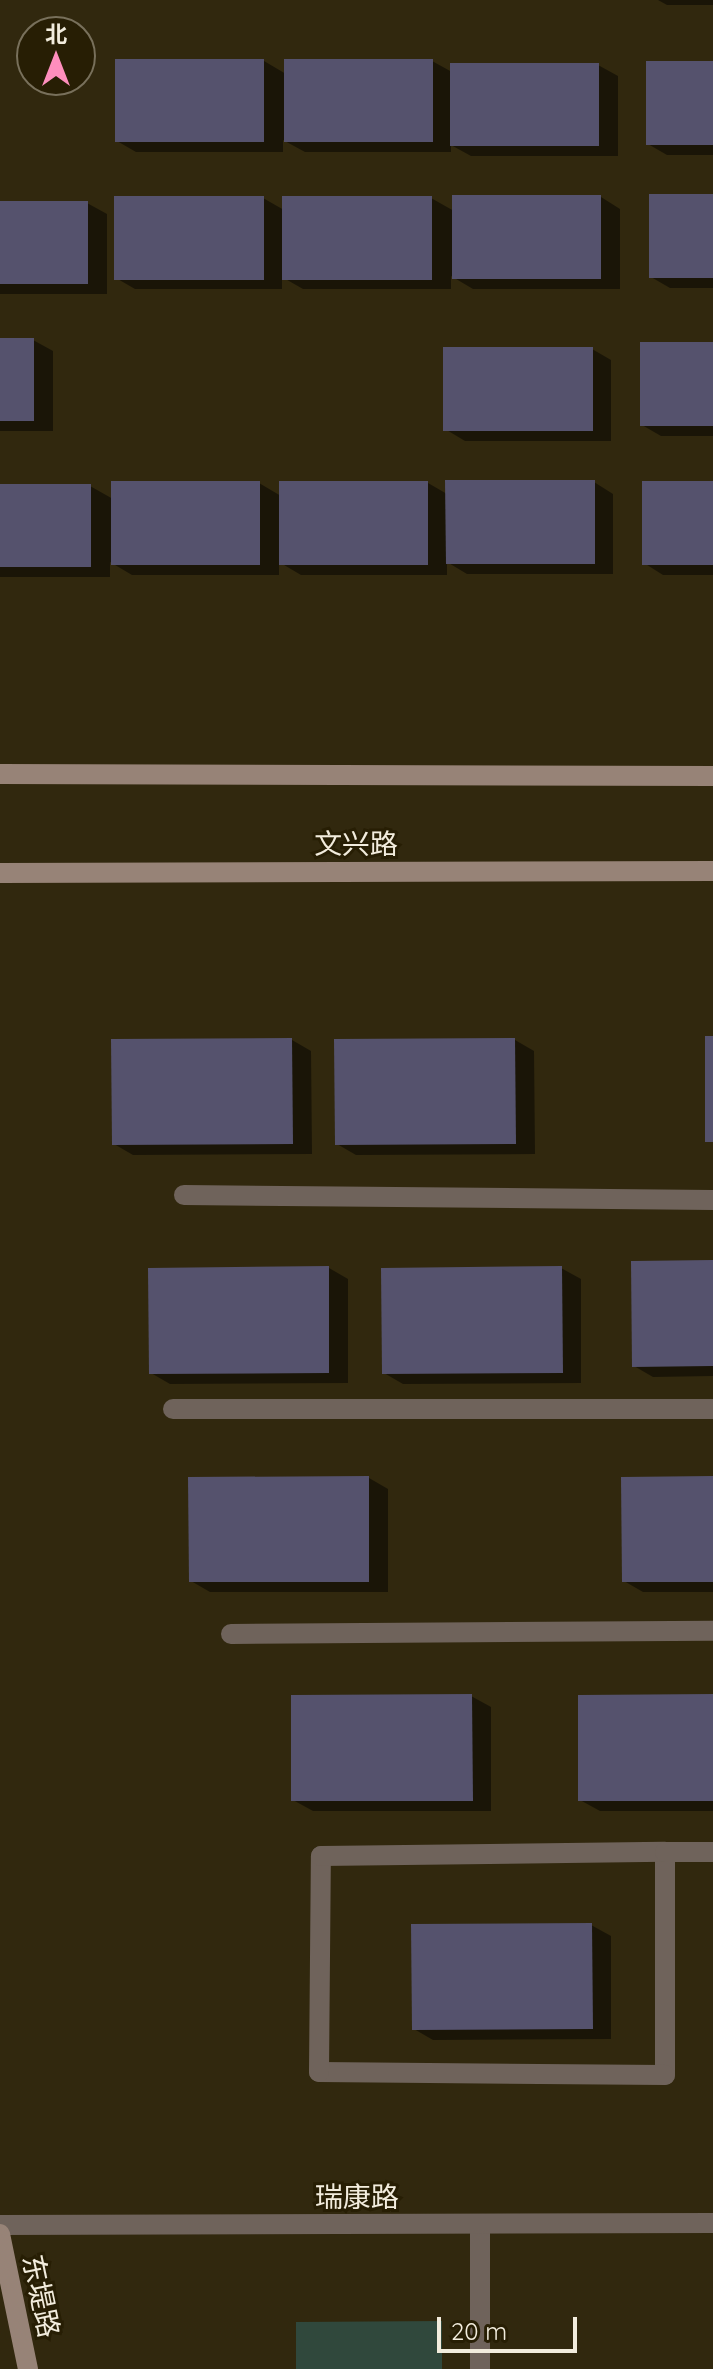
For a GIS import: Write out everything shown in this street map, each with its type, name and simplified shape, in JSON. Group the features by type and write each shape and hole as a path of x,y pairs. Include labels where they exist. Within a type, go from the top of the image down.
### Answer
{"main road":[{"path":"0,774 713,776"},
{"name":"文兴路","path":"0,873 713,871"},
{"name":"东堤路","path":"0,2234 28,2369"}],"street":[{"path":"184,1195 713,1200"},
{"path":"173,1409 713,1409"},
{"path":"231,1634 713,1631"},
{"path":"665,1852 665,2075 319,2072 321,1856 665,1852 713,1852"},
{"name":"瑞康路","path":"0,2225 713,2223"},
{"path":"480,2225 480,2369"}],"green space":[{"path":"442,2321 442,2369 296,2369 296,2322"}],"building":[{"path":"115,59 264,59 264,142 115,142"},
{"path":"284,59 433,59 433,142 284,142"},
{"path":"646,61 713,61 713,145 646,145"},
{"path":"450,63 599,63 599,146 450,146"},
{"path":"649,194 713,194 713,278 649,278"},
{"path":"452,195 601,195 601,279 452,279"},
{"path":"114,196 264,196 264,280 114,280"},
{"path":"282,196 432,196 432,280 282,280"},
{"path":"0,201 88,201 88,284 0,284"},
{"path":"0,338 34,338 34,421 0,421"},
{"path":"640,342 713,342 713,426 640,426"},
{"path":"443,347 593,347 593,431 443,431"},
{"path":"445,480 595,480 595,564 446,564"},
{"path":"111,481 260,481 260,565 111,565"},
{"path":"279,481 428,481 428,565 279,565"},
{"path":"642,481 713,481 713,565 642,565"},
{"path":"0,484 91,484 91,567 0,567"},
{"path":"705,1036 713,1036 713,1142 705,1142"},
{"path":"292,1038 293,1144 112,1145 111,1039"},
{"path":"515,1038 516,1144 335,1145 334,1039"},
{"path":"713,1260 713,1366 632,1367 631,1261"},
{"path":"329,1266 329,1373 149,1374 148,1268"},
{"path":"562,1266 563,1373 382,1374 381,1268"},
{"path":"369,1476 369,1582 189,1582 188,1477"},
{"path":"713,1476 713,1582 622,1582 621,1477"},
{"path":"472,1694 473,1801 291,1801 291,1695"},
{"path":"713,1694 713,1801 578,1801 578,1695"},
{"path":"592,1923 593,2029 412,2030 411,1924"}]}
